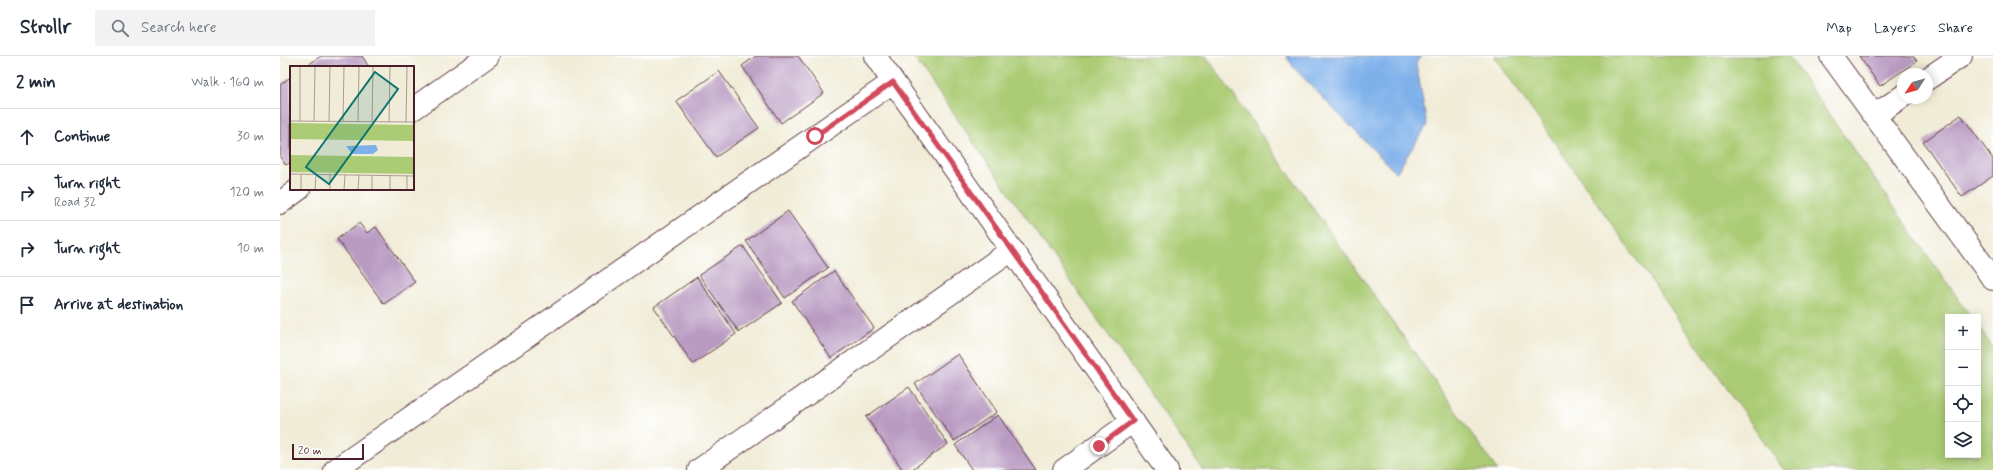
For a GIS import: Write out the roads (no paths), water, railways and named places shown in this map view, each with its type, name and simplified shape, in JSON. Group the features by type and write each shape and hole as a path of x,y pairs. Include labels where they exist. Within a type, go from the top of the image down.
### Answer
{"street":[{"path":"414,108 488,56"},
{"path":"875,56 1167,470"},
{"path":"1830,56 1875,115 1993,279"},
{"path":"1933,75 1961,56"},
{"path":"335,470 893,82"},
{"path":"1875,115 1897,100"},
{"path":"280,203 298,190"},
{"path":"699,470 1012,250"},
{"path":"1064,470 1133,421"}],"water":[{"path":"1286,56 1422,56 1416,63 1427,125 1396,173 1295,69"}]}
